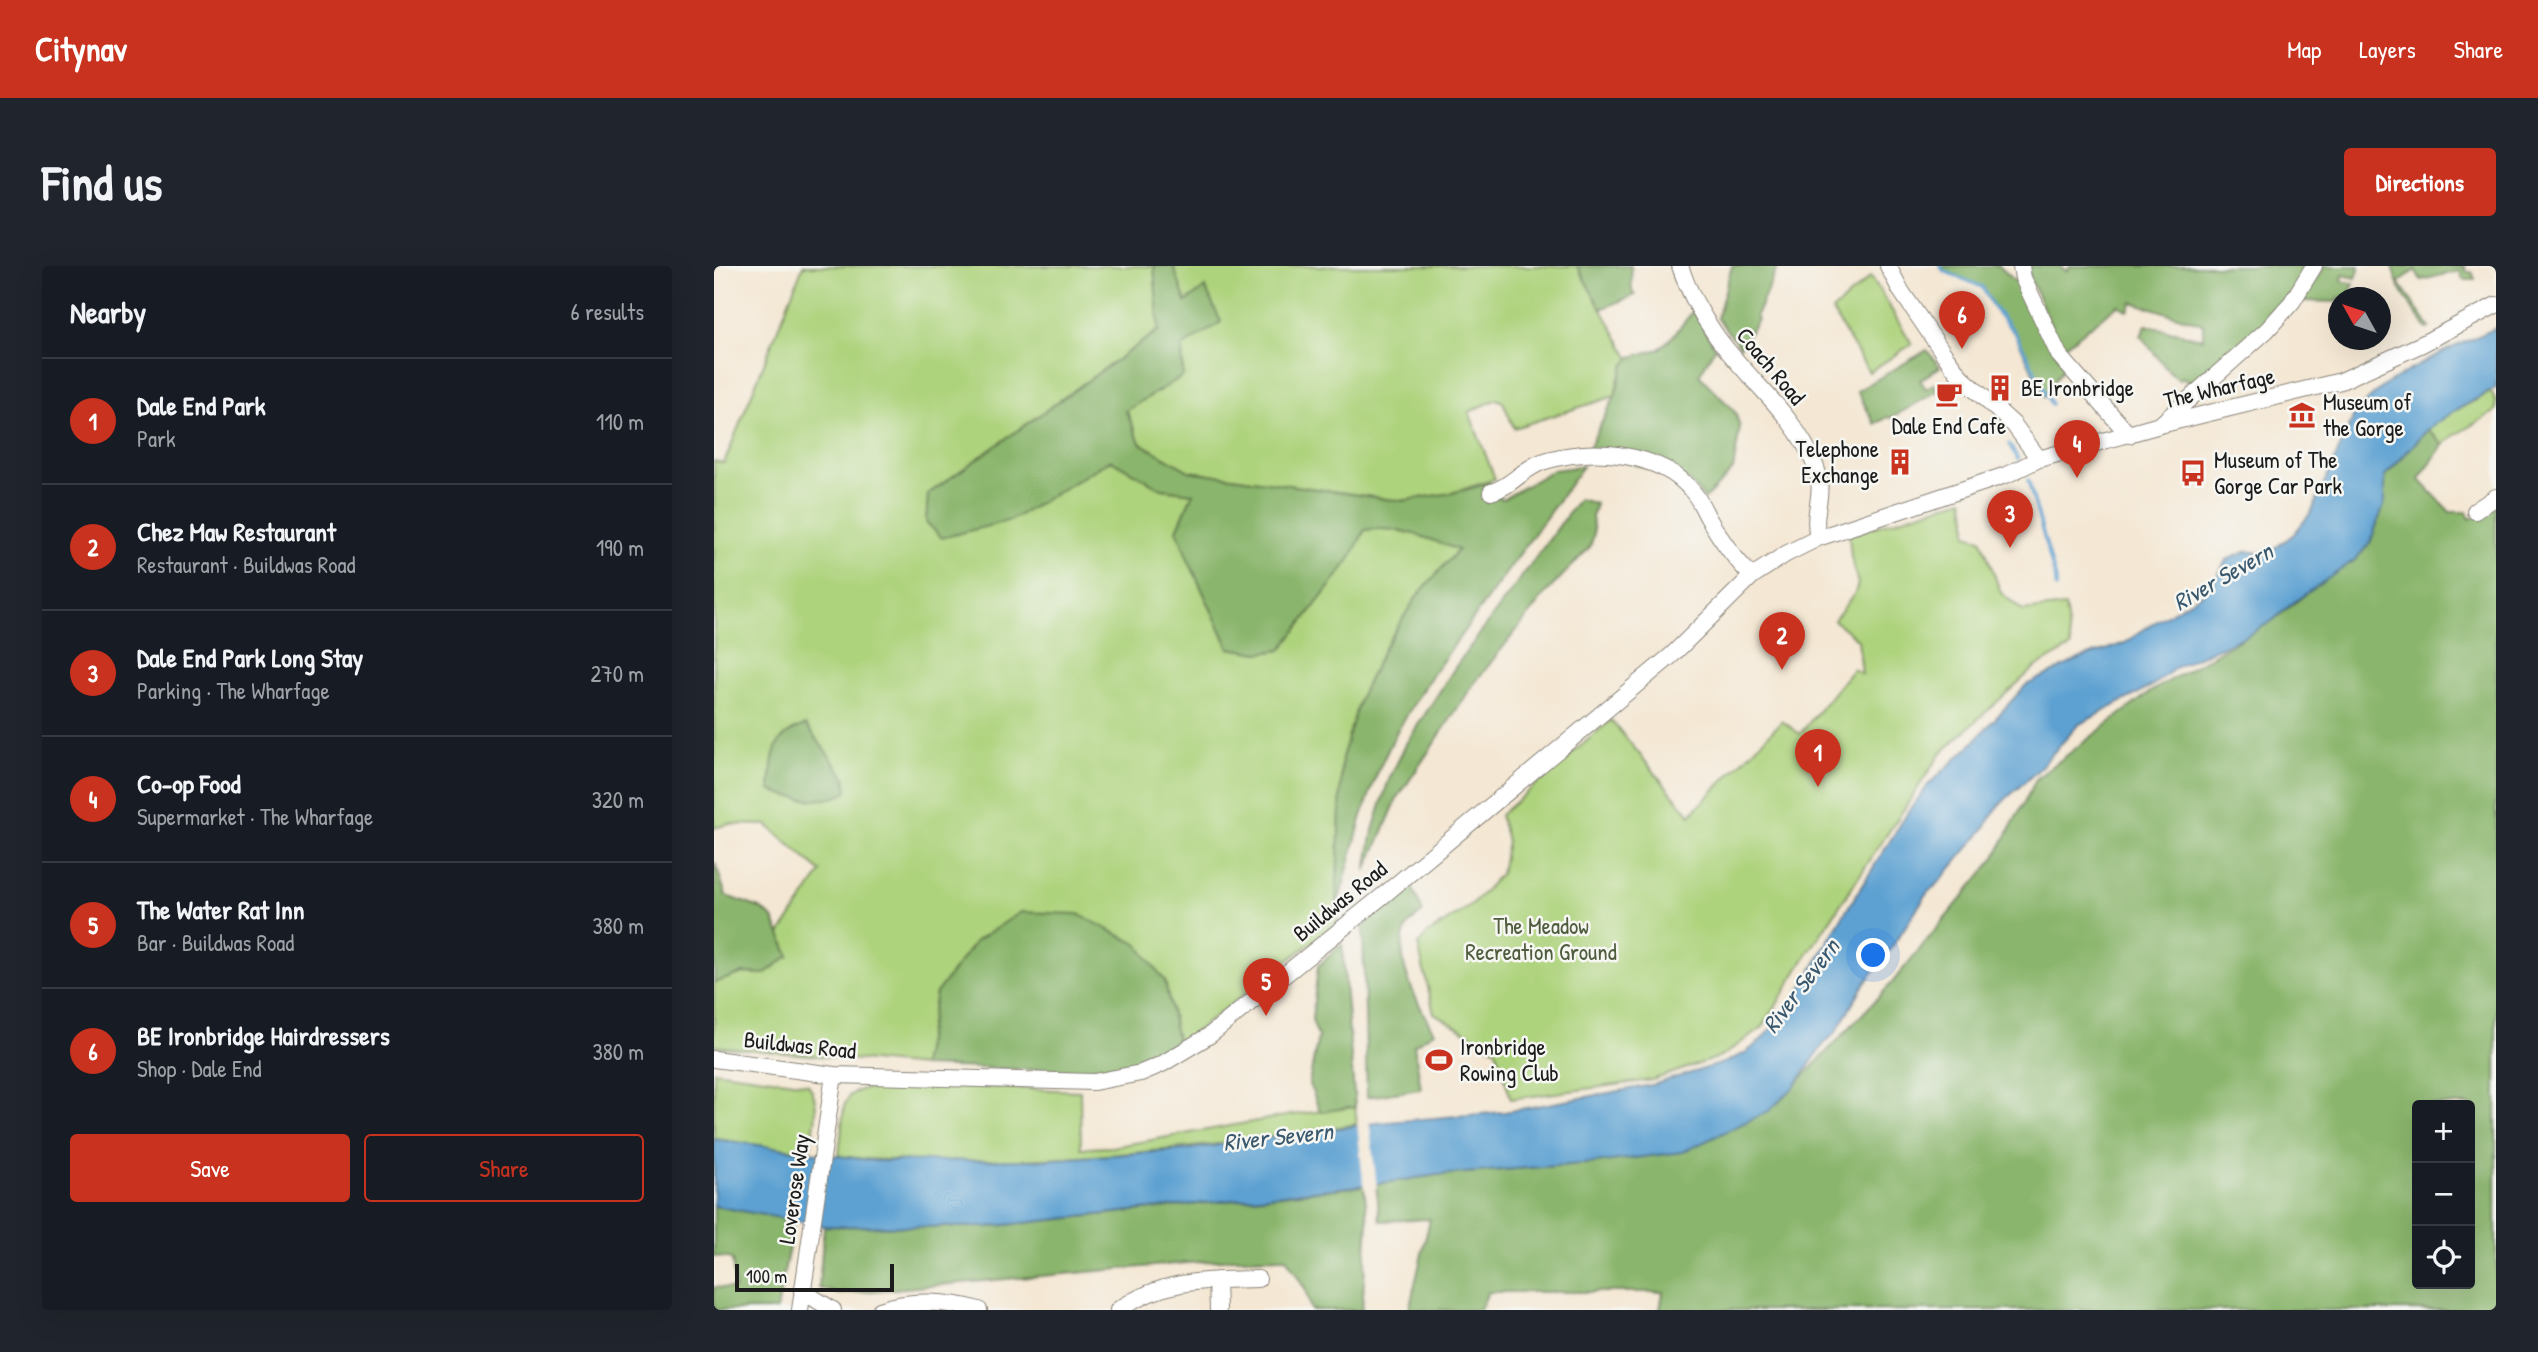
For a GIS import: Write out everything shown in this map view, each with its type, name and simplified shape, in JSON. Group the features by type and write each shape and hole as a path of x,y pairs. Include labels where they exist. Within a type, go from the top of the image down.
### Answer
{"street":[{"name":"Coach Road","path":"1680,266 1701,311 1717,337 1766,391 1797,431 1807,449 1821,482 1816,522 1818,538"},
{"path":"1888,266 1923,325 1954,367 2014,425 2039,459"},
{"path":"2008,266 2022,272 2059,355 2129,435"},
{"path":"2160,425 2267,330 2292,302 2314,266"},
{"name":"The Wharfage","path":"1752,576 1786,554 1818,538 2006,475 2039,459 2160,425 2341,381 2421,344 2494,302"},
{"path":"1500,493 1536,465 1560,458 1599,454 1651,464 1670,472 1694,493 1735,559 1752,576"},
{"path":"2475,511 2496,497"},
{"name":"Buildwas Road","path":"714,1059 834,1075 1094,1082 1141,1073 1180,1055 1210,1035 1503,798 1672,655 1752,576"},
{"name":"Loverose Way","path":"800,1310 834,1075"},
{"path":"1118,1310 1132,1300 1174,1284 1258,1279"},
{"path":"1217,1280 1218,1310"},
{"path":"802,1291 833,1310"},
{"path":"880,1310 895,1304 962,1304 979,1310"}],"green space":[{"path":"803,266 1154,266 1159,330 928,494 1010,520 1111,460 1162,489 1193,493 1177,530 1229,648 1259,653 1281,650 1349,561 1364,530 1401,531 1459,550 1417,596 1342,758 1336,911 1338,922 1178,1045 1165,981 936,993 922,1066 714,1046 714,983 743,973 764,974 788,956 780,934 821,872 767,825 729,824 714,828 714,461 724,463"},
{"path":"1154,266 1173,266 1186,302 1205,287 1221,322 1182,347 1183,376 1126,411 1140,443 1189,471 1401,501 1452,493 1490,483 1491,492 1503,499 1553,470 1583,466 1426,684 1397,731 1378,771 1362,816 1336,911 1342,758 1360,697 1384,648 1417,596 1458,550 1401,531 1365,530 1349,561 1281,650 1259,653 1229,648 1188,559 1177,530 1193,493 1162,489 1111,460 1011,520 942,538 926,522 928,494 1159,330"},
{"path":"1173,266 1577,266 1630,359 1618,380 1615,396 1514,428 1503,402 1497,399 1469,412 1495,479 1452,493 1401,501 1189,471 1140,443 1126,410 1183,376 1182,347 1186,302"},
{"path":"1577,266 1631,266 1632,291 1635,295 1601,309"},
{"path":"1732,266 1778,266 1756,316 1758,320 1740,347 1717,318"},
{"path":"1940,266 1999,266 2017,283 2064,366 2044,397 2016,335 1993,307 1982,287 1944,271"},
{"path":"2028,266 2060,266 2066,271 2071,266 2309,266 2284,309 2197,387 2191,380 2188,382 2183,377 2179,380 2141,336 2146,325 2203,339 2203,324 2132,302 2128,311 2118,305 2061,349 2030,278"},
{"path":"2324,266 2360,266 2356,278 2343,275 2342,281 2354,284 2353,287 2328,287 2328,302 2304,301"},
{"path":"2393,266 2464,266 2467,272 2472,272 2475,279 2463,279 2460,271 2421,280 2415,270 2399,282 2430,328 2427,329 2401,290"},
{"path":"1871,276 1912,344 1869,372 1832,311"},
{"path":"1694,310 1715,348 1699,375 1735,412 1740,427 1733,470 1705,499 1689,481 1588,450 1615,396 1623,367 1631,357 1659,349"},
{"path":"1927,350 1940,367 1920,380 1926,389 1934,384 1938,391 1891,418 1875,424 1857,391"},
{"path":"2491,392 2496,402 2496,411 2443,445 2428,429 2453,412"},
{"path":"2428,429 2443,445 2419,479 2450,512 2467,512 2470,519 2496,506 2496,1310 1660,1310 1663,1292 1488,1292 1480,1310 1409,1310 1430,1219 1380,1221 1376,1184 1437,1175 1595,1163 1777,1104 1891,984 1994,859 2037,778 2150,692 2272,621 2370,543 2384,502 2385,476"},
{"path":"1579,499 1596,504 1592,517 1594,534 1590,547 1547,592 1473,685 1397,799 1366,871 1373,830 1388,782 1407,742 1456,666"},
{"name":"The Meadow Recreation Ground","path":"1963,499 1967,535 1981,539 2001,593 2023,611 2065,606 2071,647 2034,668 1941,753 1805,958 1763,1027 1722,1056 1652,1080 1511,1099 1496,1050 1434,1013 1418,945 1426,935 1472,905 1501,873 1507,841 1500,815 1611,720 1690,815 1782,721 1800,734 1853,669 1862,674 1858,640 1834,620 1855,593 1858,584 1849,535"},
{"path":"806,725 845,777 847,792 829,798 809,799 770,790 773,757 780,741"},
{"path":"715,862 726,896 760,908 773,918 789,956 764,974 743,973 714,983"},
{"path":"1411,885 1423,912 1408,925 1402,952 1409,981 1434,1032 1414,1045 1421,1089 1367,1097 1363,927"},
{"path":"1021,912 1078,914 1137,944 1165,981 1178,1045 1145,1064 1109,1072 922,1066 936,993 976,941"},
{"path":"1342,944 1355,1107 1320,1112 1309,1083 1318,1037 1312,1020 1318,966"},
{"path":"714,1071 808,1084 813,1092 816,1109 809,1152 714,1139"},
{"path":"962,1086 1080,1091 1081,1148 1112,1147 1291,1115 1355,1107 1357,1124 1213,1145 1068,1158 922,1161 839,1156 844,1106 850,1095 862,1089"},
{"path":"1364,1186 1368,1223 1362,1310 1311,1310 1305,1289 1286,1258 1232,1259 839,1294 819,1288 824,1226 987,1227"},
{"path":"714,1206 794,1220 777,1310 714,1310 714,1287 735,1289 732,1259 714,1256"}],"water":[{"name":"River Severn","path":"2496,328 2496,388 2428,429 2385,476 2385,502 2370,543 2356,559 2272,621 2248,635 2178,666 2152,686 2078,725 2036,772 1999,805 1984,829 1928,892 1863,986 1836,1032 1824,1044 1794,1087 1769,1111 1683,1152 1595,1163 1437,1175 987,1227 824,1226 714,1206 714,1139 876,1161 1041,1160 1183,1150 1376,1123 1504,1112 1652,1085 1726,1062 1747,1052 1791,1006 1841,919 1910,809 1929,784 1970,746 2026,685 2079,659 2125,643 2205,592 2215,581 2226,560 2248,551 2260,553 2275,548 2294,534 2312,511 2356,411 2382,387 2406,372"}],"pier":[{"path":"1369,1120 1377,1188 1364,1189 1357,1122"}],"waterway":[{"path":"1940,266 1944,271 1982,287 1993,307 2016,334 2051,404"},
{"path":"2009,444 2018,459"},
{"path":"2028,480 2056,588"}],"place":[{"name":"BE Ironbridge Hairdressers","path":"1962,349"},
{"name":"BE Ironbridge","path":"2000,388"},
{"name":"Dale End Cafe","path":"1949,394"},
{"name":"Museum of the Gorge","path":"2302,415"},
{"name":"Telephone Exchange","path":"1900,462"},
{"name":"Museum of The Gorge Car Park","path":"2193,473"},
{"name":"Co-op Food","path":"2077,478"},
{"name":"Dale End Park Long Stay","path":"2010,548"},
{"name":"Chez Maw Restaurant","path":"1782,670"},
{"name":"Dale End Park","path":"1818,787"},
{"name":"The Water Rat Inn","path":"1266,1016"},
{"name":"Ironbridge Rowing Club","path":"1439,1060"}]}
